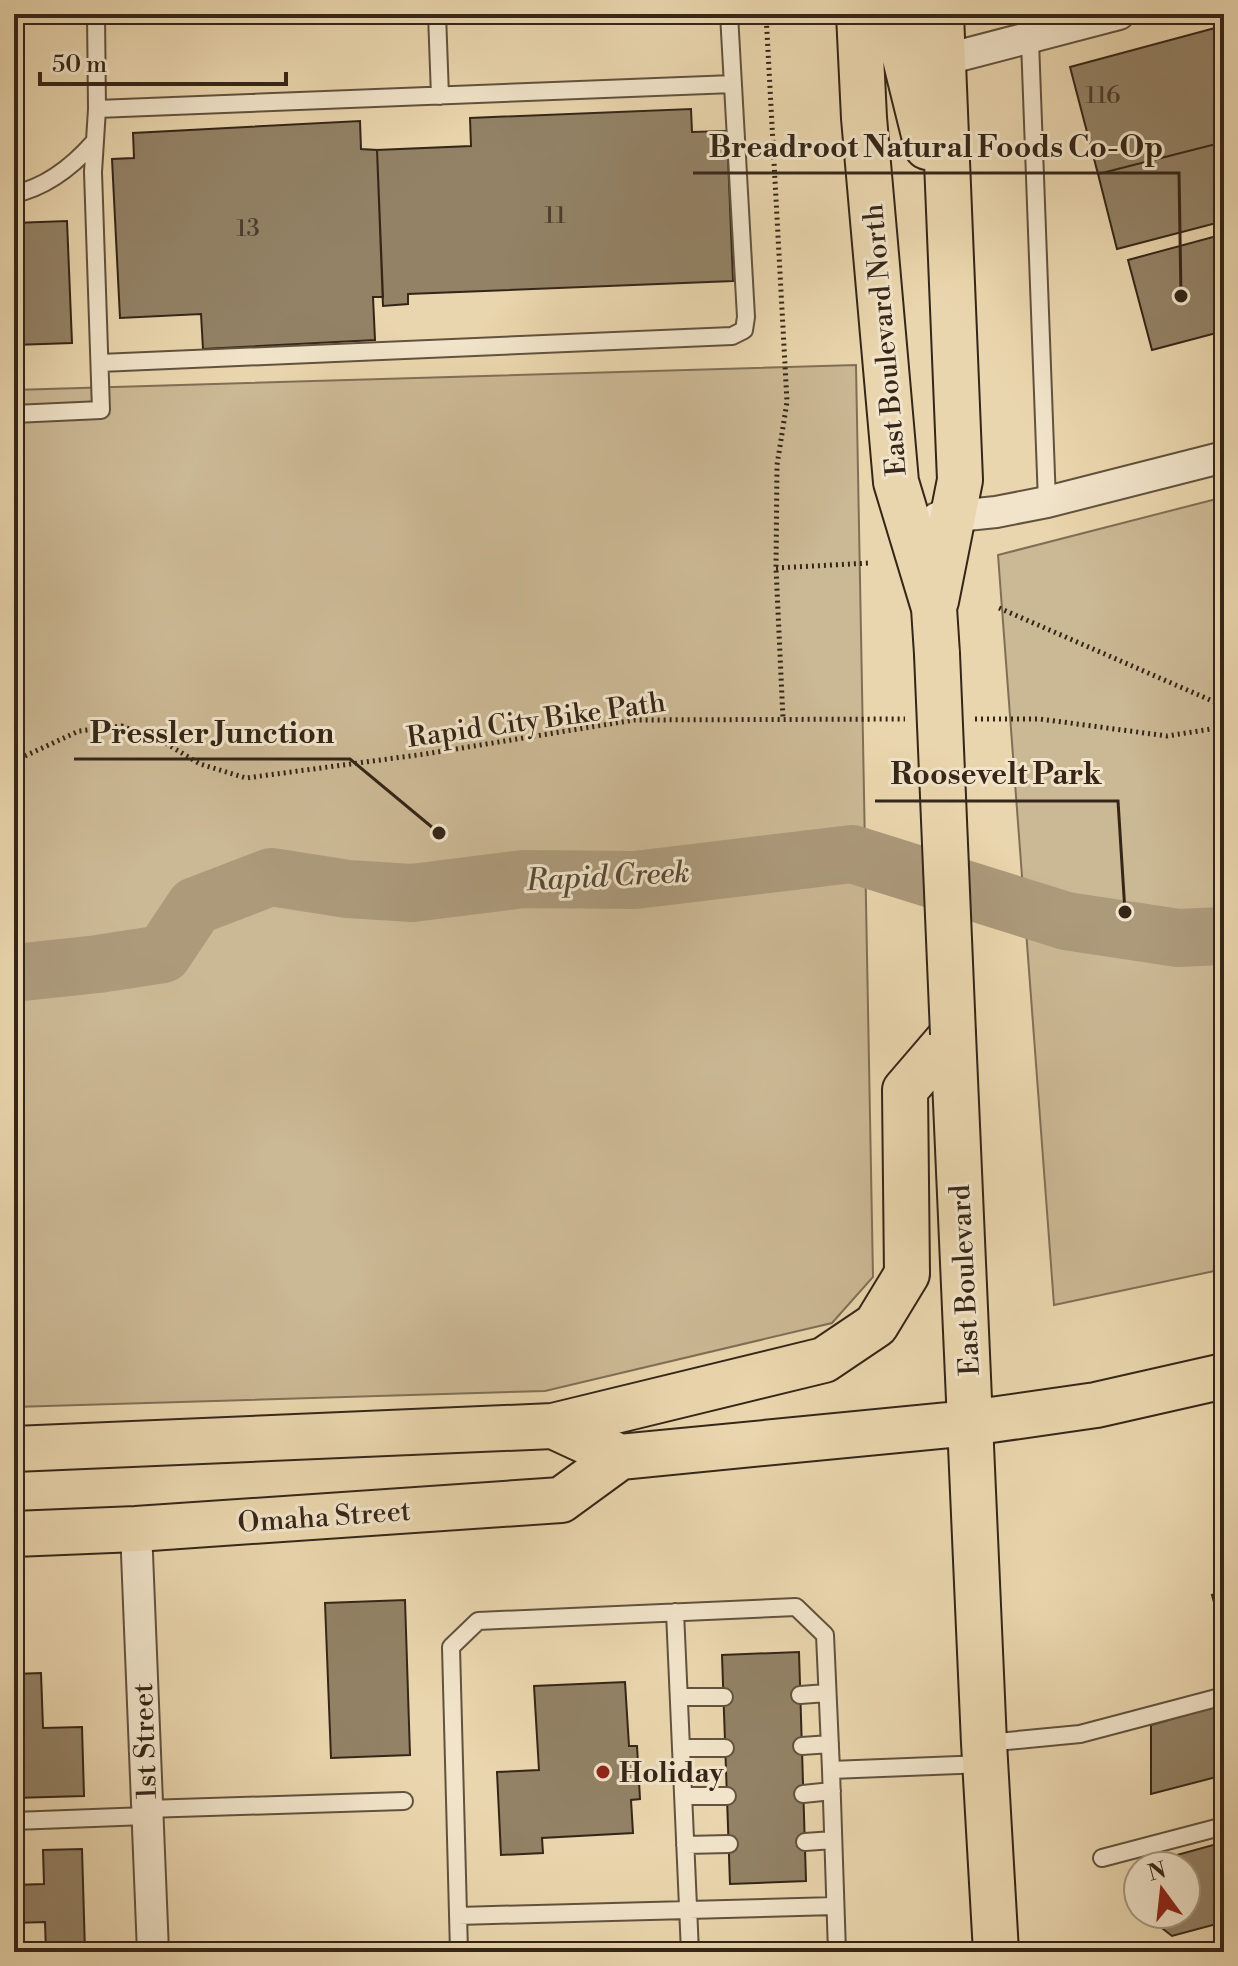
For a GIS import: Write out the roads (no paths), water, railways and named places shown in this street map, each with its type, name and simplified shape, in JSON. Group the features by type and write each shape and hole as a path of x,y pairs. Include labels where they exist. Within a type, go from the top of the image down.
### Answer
{"main road":[{"name":"East Boulevard North","path":"859,14 864,118 896,482 908,521"},
{"path":"897,14 898,30 950,235"},
{"path":"872,207 907,324 919,454 928,488 939,508 953,516 960,480 941,14"},
{"name":"East Boulevard","path":"934,608 953,516"},
{"name":"East Boulevard","path":"908,521 934,608 937,654 996,1952"},
{"path":"14,1449 553,1426 824,1360 876,1325 907,1274 905,1090 953,1034"},
{"path":"553,1426 620,1457 970,1423 1096,1405 1224,1376"},
{"name":"Omaha Street","path":"14,1534 136,1529 561,1500 620,1457"}],"street":[{"path":"943,60 1030,26 1119,14"},
{"path":"908,521 996,512 1047,502 1224,457"},
{"name":"1st Street","path":"136,1529 153,1952"}],"lane":[{"path":"14,414 101,410 93,172 97,109 96,14"},
{"path":"437,14 440,96"},
{"path":"100,363 732,336 744,330 746,317 729,14"},
{"path":"1030,26 1047,502"},
{"path":"97,109 733,84"},
{"path":"14,194 29,191 71,168 94,142"},
{"path":"459,1952 451,1647 478,1621 796,1607 825,1635 837,1952"},
{"path":"675,1612 690,1952"},
{"path":"800,1695 827,1693"},
{"path":"831,1770 985,1754 1080,1734 1224,1696"},
{"path":"679,1697 724,1697"},
{"path":"802,1746 830,1744"},
{"path":"681,1748 725,1748"},
{"path":"803,1794 832,1791"},
{"path":"683,1796 727,1796"},
{"path":"14,1821 404,1801"},
{"path":"1102,1858 1224,1826"},
{"path":"805,1842 833,1840"},
{"path":"685,1845 729,1844"},
{"path":"458,1916 835,1906"}],"waterway":[{"name":"Rapid Creek","path":"14,973 163,954 195,906 271,877 348,889 412,893 524,879 635,880 852,854 1066,921 1178,938 1224,936"}],"place":[{"name":"Breadroot Natural Foods Co-Op","path":"1181,296"},
{"name":"Pressler Junction","path":"439,833"},
{"name":"Roosevelt Park","path":"1125,912"},
{"name":"Holiday","path":"603,1772"}]}
